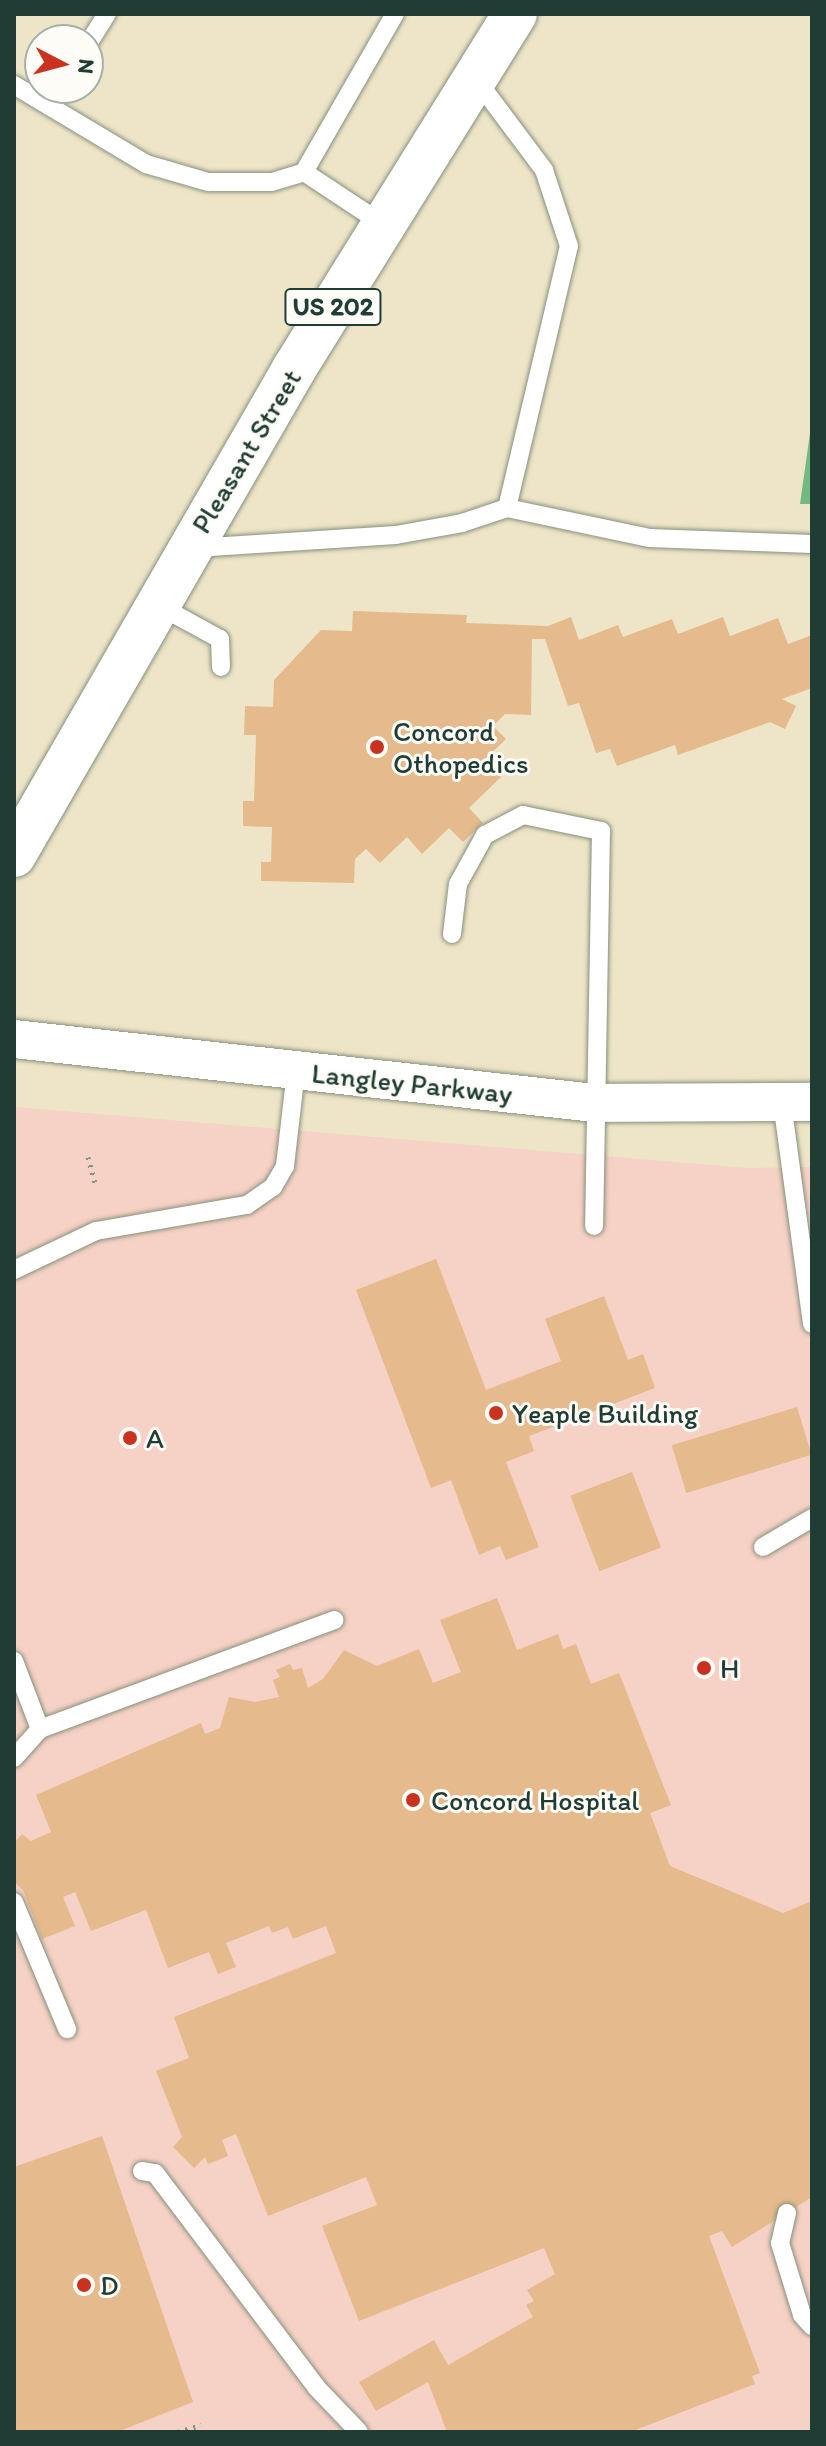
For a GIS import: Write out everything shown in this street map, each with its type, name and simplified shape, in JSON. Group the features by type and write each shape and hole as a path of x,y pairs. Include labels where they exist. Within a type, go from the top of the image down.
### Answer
{"main road":[{"name":"Pleasant Street","path":"14,855 188,548 515,14"}],"street":[{"name":"Langley Parkway","path":"14,1039 595,1103 797,1102"}],"lane":[{"path":"304,172 395,14"},
{"path":"475,78 544,170 569,246 507,508"},
{"path":"14,85 117,149 177,174 208,182 256,182 304,172 384,225"},
{"path":"188,548 396,535 462,523 507,508 649,538 812,544"},
{"path":"155,604 220,639 221,667"},
{"path":"452,934 458,884 485,835 523,815 601,831 594,1226"},
{"path":"14,1270 96,1231 247,1205 273,1187 285,1166 296,1071"},
{"path":"797,1102 812,1324"},
{"path":"763,1547 812,1518"},
{"path":"14,1758 40,1729 334,1620"},
{"path":"14,1661 40,1729"},
{"path":"14,1902 67,2029"},
{"path":"142,2171 155,2173 316,2387 359,2432"},
{"path":"787,2213 780,2243 802,2315 812,2326"}],"path":[{"path":"88,1157 96,1187"},
{"path":"178,2432 201,2425"}],"shaded area":[{"name":"Concord Hospital","path":"14,1107 747,1168 812,1167 812,2432 14,2432"}],"green space":[{"path":"812,419 812,504 800,504"}],"building":[{"name":"Concord Othopedics","path":"353,611 467,615 466,623 548,626 571,617 579,640 618,625 623,637 672,619 678,634 723,617 730,636 778,618 788,644 812,635 812,688 782,699 796,706 785,729 770,722 678,755 675,745 617,766 610,749 596,753 579,703 568,706 545,639 532,639 531,715 505,714 493,726 506,739 484,760 501,777 469,808 483,823 463,842 449,828 422,854 407,837 380,863 366,849 355,859 354,883 261,881 261,862 271,862 272,827 243,826 243,801 254,801 256,735 244,735 245,706 273,707 274,680 321,630 352,631"},
{"name":"Yeaple Building","path":"436,1259 486,1390 561,1361 545,1319 604,1296 628,1360 643,1354 655,1388 529,1436 534,1451 506,1462 539,1547 506,1560 500,1546 479,1555 451,1480 431,1488 356,1290"},
{"path":"797,1407 812,1455 686,1493 672,1445"},
{"path":"632,1472 661,1548 599,1571 570,1496"},
{"path":"497,1598 517,1650 558,1634 563,1649 576,1644 591,1684 619,1673 671,1805 650,1813 670,1866 783,1913 812,1901 812,2197 732,2247 722,2231 709,2236 760,2373 752,2376 755,2384 630,2432 447,2432 428,2382 376,2411 359,2382 434,2340 448,2365 533,2317 526,2305 534,2301 527,2290 555,2274 544,2248 359,2321 322,2226 377,2205 366,2177 268,2216 236,2134 222,2140 228,2156 208,2164 205,2157 194,2168 173,2147 182,2137 156,2071 189,2058 174,2017 336,1953 326,1926 293,1939 288,1927 272,1933 269,1926 226,1943 236,1967 218,1974 209,1952 168,1968 146,1910 91,1931 75,1892 63,1897 75,1926 42,1939 23,1890 14,1882 14,1843 22,1834 31,1841 51,1832 36,1795 201,1723 205,1734 220,1728 229,1697 255,1702 279,1697 273,1680 280,1677 276,1670 290,1664 293,1670 302,1668 308,1688 323,1679 344,1650 377,1666 419,1649 433,1683 461,1672 440,1620"},
{"name":"D","path":"102,2136 193,2402 117,2432 14,2432 14,2167"}],"place":[{"name":"Concord Othopedics","path":"377,747"},
{"name":"Yeaple Building","path":"496,1413"},
{"name":"A","path":"130,1438"},
{"name":"H","path":"704,1668"},
{"name":"Concord Hospital","path":"413,1800"},
{"name":"D","path":"84,2285"}]}
